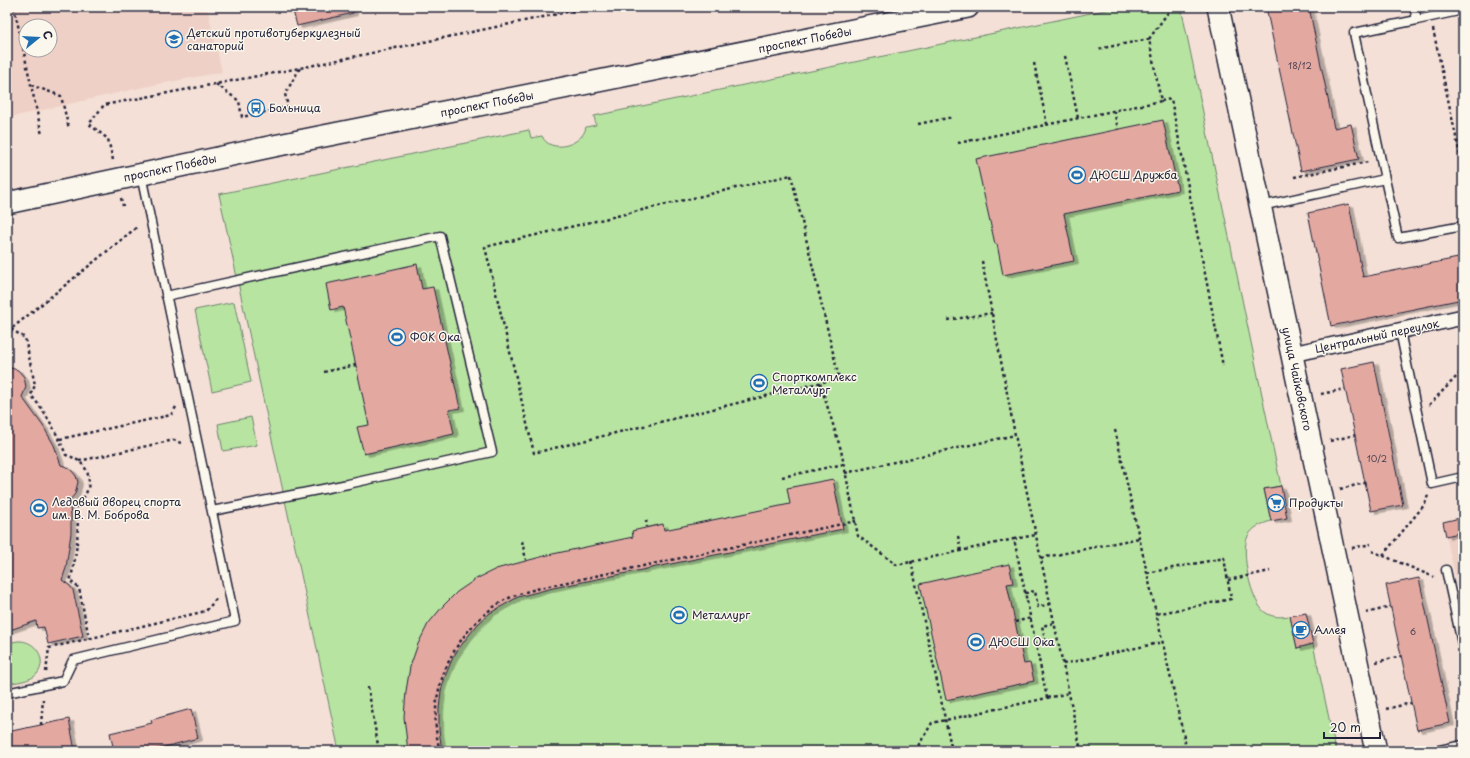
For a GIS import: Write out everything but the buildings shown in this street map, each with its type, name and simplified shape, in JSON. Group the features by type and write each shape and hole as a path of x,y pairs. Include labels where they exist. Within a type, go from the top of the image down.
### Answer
{"main road":[{"name":"проспект Победы","path":"7,203 274,146 968,7"},
{"name":"улица Чайковского","path":"1218,7 1376,751"}],"street":[{"name":"Центральный переулок","path":"1292,354 1463,317"}],"lane":[{"path":"1414,7 1417,20"},
{"path":"1463,10 1354,33 1398,238 1463,226"},
{"path":"7,693 63,680 73,660 235,621 141,175"},
{"path":"1260,206 1385,179"},
{"path":"166,296 440,236 492,452 348,484 212,511"},
{"path":"1400,331 1432,484 1463,477"},
{"path":"1446,570 1463,648"},
{"path":"1435,751 1463,745"}],"path":[{"path":"14,7 42,135"},
{"path":"89,124 104,105 300,68 591,7"},
{"path":"1098,49 1149,39 1172,7"},
{"path":"1431,17 1461,160 1463,161"},
{"path":"1149,39 1161,101"},
{"path":"1065,56 1078,118"},
{"path":"1034,63 1047,124"},
{"path":"216,84 239,101 242,117 288,107 285,94 300,68"},
{"path":"31,85 61,96 69,129"},
{"path":"958,142 1171,99 1223,366"},
{"path":"1114,111 1118,129"},
{"path":"918,124 953,117"},
{"path":"1294,177 1381,159"},
{"path":"791,175 839,378 820,383 534,453 485,247 791,175"},
{"path":"135,220 138,235"},
{"path":"11,329 137,227"},
{"path":"982,262 1015,435 1081,751"},
{"path":"948,320 992,313"},
{"path":"7,328 25,338 35,385 31,395 41,407 60,439 66,455 72,456 79,461 87,474 89,483 88,492 77,506 77,546 70,581 79,588 89,638"},
{"path":"324,372 356,365"},
{"path":"1418,416 1463,370"},
{"path":"820,383 844,464 858,536 896,564 1036,535"},
{"path":"1301,398 1346,389"},
{"path":"60,439 171,415 177,406"},
{"path":"1115,430 1187,751"},
{"path":"845,473 1015,435"},
{"path":"1311,445 1355,436"},
{"path":"79,461 174,440 185,445"},
{"path":"782,477 844,464"},
{"path":"1383,555 1425,504 1432,484"},
{"path":"646,520 647,527"},
{"path":"440,751 436,729 437,709 443,674 451,655 462,638 476,623 504,601 517,595 552,585 856,521"},
{"path":"958,536 961,551"},
{"path":"1041,558 1139,538"},
{"path":"1014,539 1047,698"},
{"path":"522,541 526,560"},
{"path":"1372,550 1449,583"},
{"path":"1147,573 1224,558 1231,599 1156,614"},
{"path":"911,562 952,751"},
{"path":"1228,580 1270,571"},
{"path":"1025,593 1035,591 1038,607 1050,604"},
{"path":"40,725 49,648 206,611 216,600 214,592"},
{"path":"1347,617 1391,607"},
{"path":"1015,622 1031,618"},
{"path":"1036,645 1046,643 1042,626 1054,623"},
{"path":"1063,664 1163,642"},
{"path":"1358,666 1401,656"},
{"path":"368,686 379,751"},
{"path":"915,751 932,723 1069,693"},
{"path":"1368,713 1411,703"}],"shaded area":[{"path":"7,7 207,7 222,72 144,87 7,118"},
{"path":"1463,518 1463,610 1443,522"}],"green space":[{"name":"Спорткомплекс Металлург","path":"1120,7 1181,7 1281,486 1264,489 1271,521 1258,526 1252,530 1248,536 1245,553 1248,577 1256,599 1266,613 1281,617 1290,616 1297,648 1313,644 1336,751 339,751 219,194 529,130 531,138 542,136 546,142 552,145 566,145 579,139 584,133 586,127 596,125 594,116"},
{"path":"234,302 251,382 212,391 195,310"},
{"path":"251,417 257,445 223,451 218,424"},
{"path":"18,641 35,647 41,657 40,669 37,674 31,678 7,684 7,643"}],"place":[{"name":"Детский противотуберкулезный санаторий","path":"174,39"},
{"name":"Больница","path":"256,108"},
{"name":"ДЮСШ Дружба","path":"1077,175"},
{"name":"ФОК Ока","path":"397,337"},
{"name":"Спорткомплекс Металлург","path":"759,383"},
{"name":"Продукты","path":"1276,503"},
{"name":"Ледовый дворец спорта им. В. М. Боброва","path":"39,508"},
{"name":"Металлург","path":"679,615"},
{"name":"Аллея","path":"1301,630"},
{"name":"ДЮСШ Ока","path":"976,642"}]}
